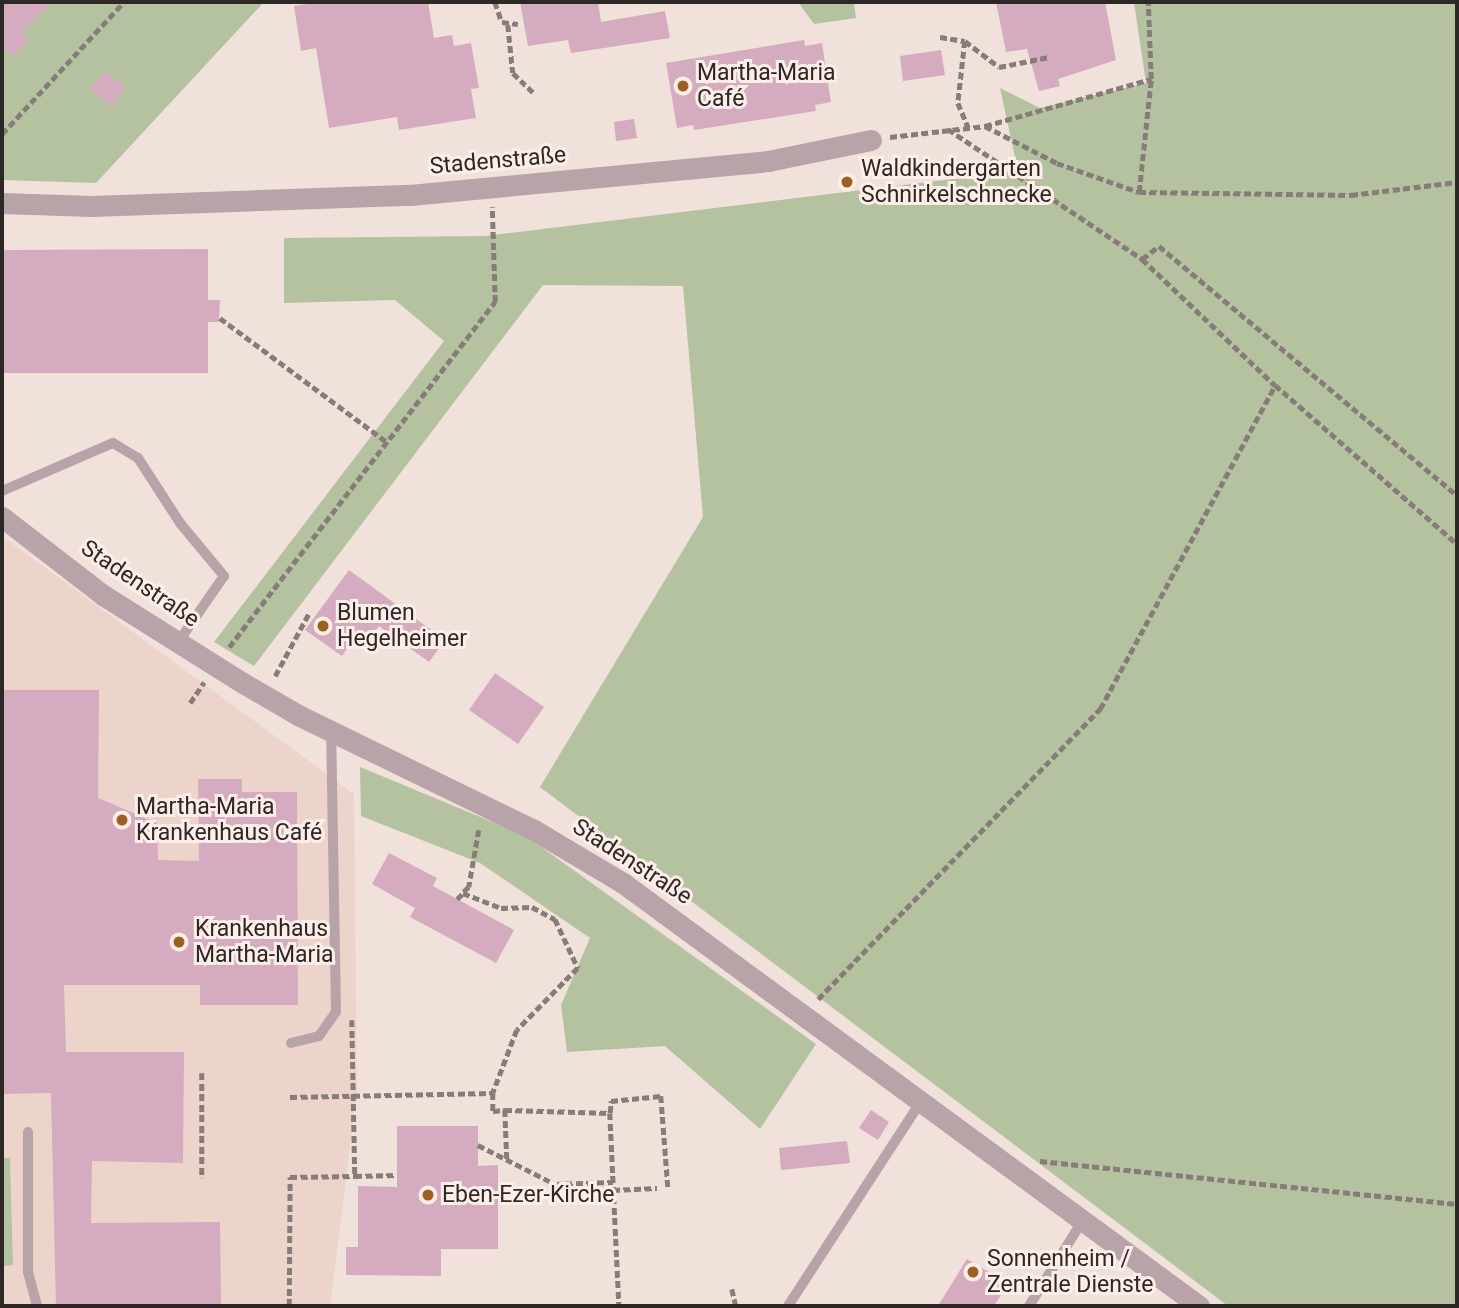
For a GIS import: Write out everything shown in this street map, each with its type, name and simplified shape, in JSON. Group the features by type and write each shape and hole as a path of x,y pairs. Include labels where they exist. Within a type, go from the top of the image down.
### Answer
{"street":[{"name":"Stadenstraße","path":"2,203 91,206 491,189 768,161 871,140"},
{"name":"Stadenstraße","path":"2,517 103,595 215,666 331,730 534,830 623,883 1199,1306"}],"lane":[{"path":"2,491 113,443 138,458 180,523 224,576 179,641"},
{"path":"291,1043 319,1036 336,1012 331,730"},
{"path":"788,1306 922,1100"},
{"path":"29,1132 28,1272 37,1306"},
{"path":"1029,1306 1083,1220"}],"path":[{"path":"2,134 124,2"},
{"path":"495,2 496,15 508,25 513,73 534,93"},
{"path":"1139,192 1152,79 1148,2"},
{"path":"508,25 518,24"},
{"path":"940,37 965,41 999,67 1049,58"},
{"path":"965,41 958,103 968,127"},
{"path":"871,140 985,126 1152,79"},
{"path":"985,126 1057,163 1139,192 1351,195 1457,182"},
{"path":"948,129 1142,259 1275,385 1457,544"},
{"path":"215,666 495,302 491,189"},
{"path":"1142,259 1159,246 1457,495"},
{"path":"220,318 387,442"},
{"path":"804,1015 838,974 1100,709 1275,385"},
{"path":"265,695 309,613"},
{"path":"457,899 469,887 481,835 471,801"},
{"path":"463,893 501,908 532,907 555,919 578,968 517,1030 493,1093 494,1111 610,1113"},
{"path":"202,1073 202,1178"},
{"path":"290,1097 493,1093"},
{"path":"619,1306 611,1101 661,1096 668,1187"},
{"path":"505,1110 507,1160"},
{"path":"478,1146 555,1184 613,1182"},
{"path":"998,1157 1457,1204"},
{"path":"289,1306 290,1177 355,1176"},
{"path":"613,1190 657,1188"},
{"path":"733,1289 736,1306"}],"shaded area":[{"name":"Krankenhaus Martha-Maria","path":"2,536 354,794 357,1091 330,1306 2,1306 2,1266 13,1264 10,1158 2,1158"}],"green space":[{"path":"2,2 264,2 96,183 2,180"},
{"path":"798,2 854,2 856,18 814,24"},
{"path":"1134,2 1457,2 1457,1306 1228,1306 540,787 703,517 683,286 543,285 254,666 214,642 444,341 395,300 284,303 284,238 485,236 1018,171 1000,88 1040,108 1146,83"},
{"path":"360,767 526,836 816,1044 760,1129 665,1046 567,1052 561,1005 590,938 480,863 361,816"},
{"path":"2,1158 10,1158 13,1265 2,1266"}],"building":[{"path":"2,2 53,2 22,32 29,39 13,56 5,48 2,51"},
{"path":"321,2 428,2 434,38 452,35 454,46 471,43 479,88 471,89 476,118 399,130 397,117 329,128 316,48 301,51 294,6"},
{"path":"520,2 598,2 601,22 665,11 670,38 571,53 568,40 528,46"},
{"path":"996,2 1105,2 1116,60 1058,79 1060,86 1039,91 1027,49 1006,52"},
{"path":"804,40 805,46 822,43 831,102 815,105 816,111 694,130 693,125 677,128 666,63"},
{"path":"941,50 945,75 903,81 900,56"},
{"path":"104,71 126,87 112,106 90,89"},
{"path":"634,119 637,138 616,141 614,122"},
{"path":"208,249 208,300 220,300 219,322 208,322 208,373 2,373 2,250"},
{"path":"349,570 445,640 429,662 379,626 371,637 361,630 342,656 305,630"},
{"path":"495,673 544,707 518,744 469,710"},
{"path":"2,690 99,690 98,798 157,823 158,860 199,861 198,779 242,779 242,792 297,792 298,1005 200,1005 200,985 64,985 66,1052 184,1052 183,1163 92,1161 91,1223 220,1222 221,1305 56,1306 51,1093 2,1094"},
{"path":"389,853 437,878 433,886 514,930 496,963 410,917 415,908 372,884"},
{"path":"871,1110 889,1122 878,1140 859,1128"},
{"name":"Eben-Ezer-Kirche","path":"397,1126 478,1126 478,1166 498,1165 498,1249 441,1249 441,1276 346,1275 346,1247 358,1247 358,1186 397,1187"},
{"path":"847,1141 850,1163 781,1170 779,1148"},
{"name":"Sonnenheim / Zentrale Dienste","path":"967,1259 1008,1284 994,1306 938,1306"}],"place":[{"name":"Martha-Maria Café","path":"683,86"},
{"name":"Waldkindergarten Schnirkelschnecke","path":"847,182"},
{"name":"Blumen Hegelheimer","path":"323,626"},
{"name":"Martha-Maria Krankenhaus Café","path":"122,820"},
{"name":"Krankenhaus Martha-Maria","path":"179,942"},
{"name":"Eben-Ezer-Kirche","path":"428,1195"},
{"name":"Sonnenheim / Zentrale Dienste","path":"973,1272"}]}
